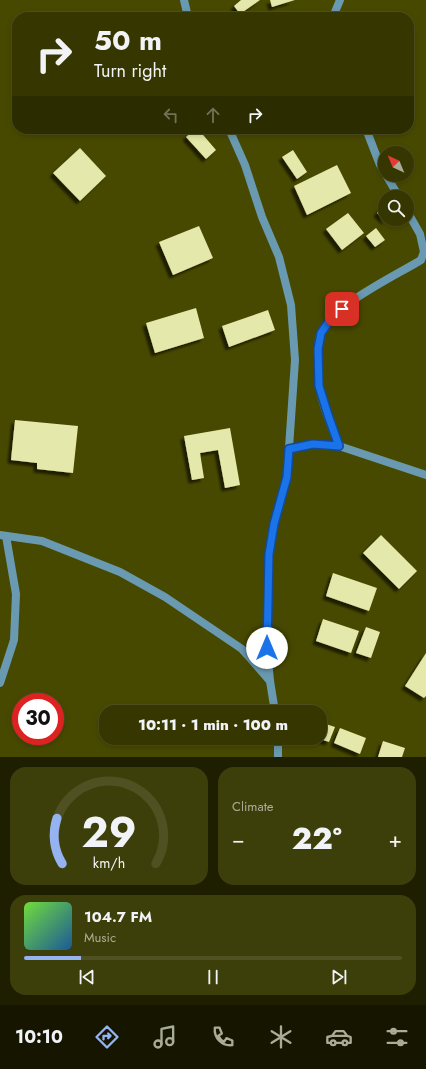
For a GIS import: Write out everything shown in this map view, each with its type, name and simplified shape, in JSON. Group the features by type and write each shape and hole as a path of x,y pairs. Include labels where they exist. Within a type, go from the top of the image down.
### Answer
{"street":[{"path":"184,0 187,12"},
{"path":"335,12 340,0"},
{"path":"231,134 245,165 262,217 279,257 291,305 295,360 287,477 274,524 269,554 267,648 270,681 275,705"},
{"path":"368,134 378,160"},
{"path":"339,446 319,386 318,349 321,333 332,317 353,300 421,260 424,252 420,234 414,223"},
{"path":"289,449 313,444 339,446 426,475"},
{"path":"0,683 14,640 16,594 3,536 42,541 120,572 165,597 242,649 270,681"},
{"path":"278,745 278,757"}],"building":[{"path":"241,0 260,0 243,12 238,12 234,6"},
{"path":"270,0 295,0 272,7"},
{"path":"189,134 202,134 216,150 206,159 186,137"},
{"path":"80,148 106,176 80,201 53,173"},
{"path":"293,150 307,172 297,179 282,157"},
{"path":"337,165 351,193 307,215 294,186"},
{"path":"348,213 364,233 342,250 326,229"},
{"path":"199,226 213,258 173,275 159,242"},
{"path":"376,228 385,240 375,247 366,236"},
{"path":"196,308 204,338 155,353 146,323"},
{"path":"268,310 275,330 229,347 222,326"},
{"path":"15,420 78,426 73,473 37,469 37,463 11,460"},
{"path":"230,428 240,485 225,488 218,450 200,453 204,478 192,480 184,436"},
{"path":"381,535 417,571 399,589 363,553"},
{"path":"333,573 377,588 369,611 326,596"},
{"path":"323,619 359,631 351,653 316,641"},
{"path":"366,627 380,632 371,658 356,653"},
{"path":"426,653 426,696 424,698 405,686"},
{"path":"327,724 335,727 329,742 327,741"},
{"path":"340,728 366,738 360,754 334,743"},
{"path":"383,741 405,748 402,757 378,757"}],"route":[{"path":"267,648 269,554 274,524 287,477 289,449 313,444 339,446 319,386 318,349 321,333 332,317 342,309"}]}
